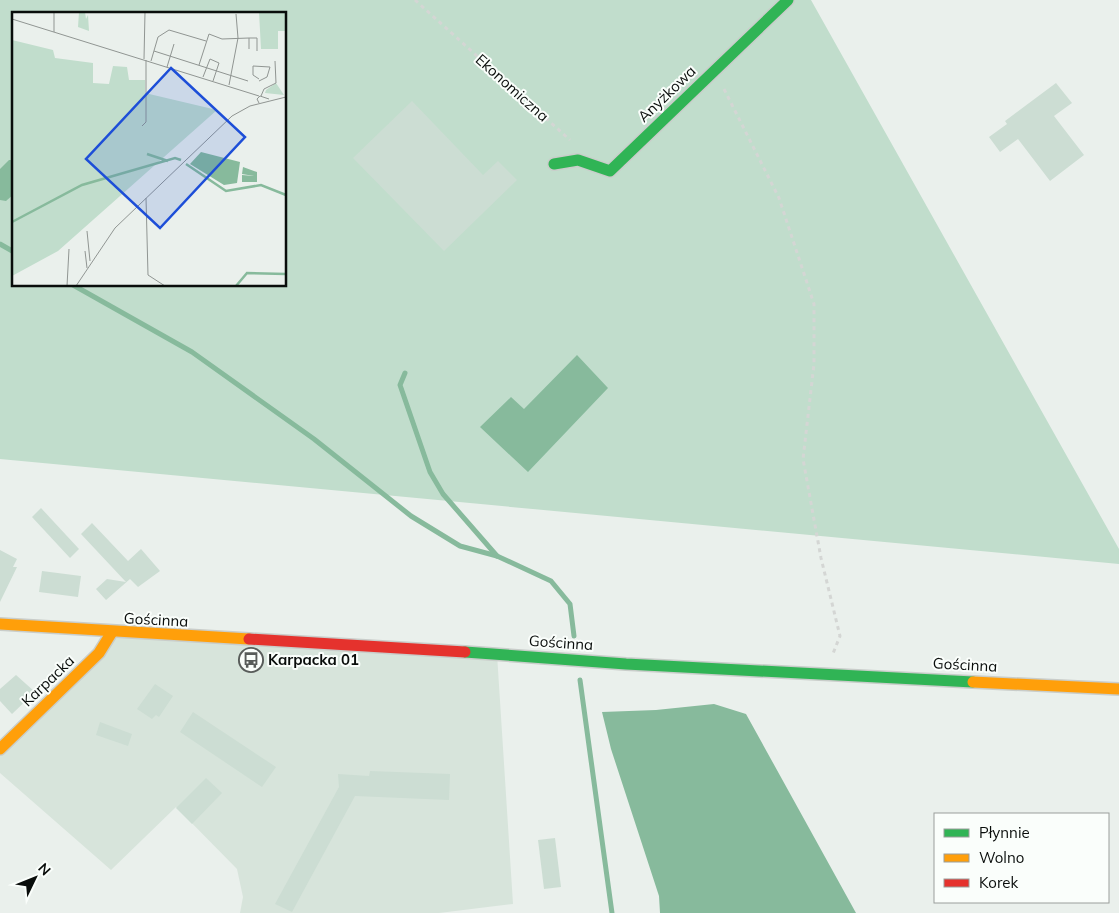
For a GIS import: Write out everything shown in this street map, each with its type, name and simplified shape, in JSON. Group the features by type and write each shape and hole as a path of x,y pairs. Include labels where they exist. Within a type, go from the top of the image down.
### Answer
{"main road":[{"name":"Anyżkowa","path":"554,164 578,160 610,171 788,0"},
{"name":"Gościnna","path":"0,624 598,661 1119,689"},
{"name":"Karpacka","path":"0,749 98,652 112,632"}],"path":[{"name":"Ekonomiczna","path":"415,0 576,145"},
{"path":"724,89 778,198 814,304 814,364 803,459 821,558 840,636 825,672"}],"shaded area":[{"path":"0,0 811,0 1119,549 1119,564 0,459"},
{"path":"9,160 12,160 12,196 6,201 0,200 0,169"},
{"path":"577,355 608,388 528,472 480,427 511,397 524,409"},
{"path":"112,632 497,654 513,904 439,913 240,913 243,897 237,869 176,807 111,870 0,773 0,749"},
{"path":"714,704 746,714 856,913 660,913 659,896 611,749 602,712 656,710"}],"building":[{"path":"1056,83 1072,103 1054,116 1084,155 1050,181 1018,139 1000,152 989,137 1007,124 1005,121"},
{"path":"412,101 483,175 498,161 517,180 444,251 353,158"},
{"path":"41,508 79,549 70,558 32,517"},
{"path":"92,523 128,561 141,549 160,571 138,587 130,579 106,600 96,589 107,579 126,582 81,534"},
{"path":"0,550 17,559 13,567 17,567 0,602"},
{"path":"42,571 81,576 78,597 39,592"},
{"path":"16,675 35,692 12,714 0,701 0,689"},
{"path":"155,684 173,696 159,717 156,715 152,719 137,709"},
{"path":"193,712 276,767 262,787 180,732"},
{"path":"100,722 132,734 128,746 96,735"},
{"path":"370,771 450,774 449,800 355,796 292,912 275,904 339,787 338,774 369,776"},
{"path":"206,778 222,793 192,824 176,808"},
{"path":"555,838 561,887 544,889 538,840"}],"waterway":[{"path":"0,244 12,251"},
{"path":"75,286 192,352 314,439 411,516 460,546 497,556 551,581 570,604 574,636"},
{"path":"405,373 400,385 430,472 443,494 497,556"},
{"path":"580,680 612,913"}],"traffic: fast":[{"path":"554,164 578,160 610,171 788,0"},
{"path":"465,652 626,664 973,682"}],"traffic: slow":[{"path":"0,624 249,639"},
{"path":"0,749 99,653 112,632"},
{"path":"973,682 1119,689"}],"traffic: jam":[{"path":"249,639 465,652"}],"place":[{"name":"Karpacka 01","path":"251,660"}]}
